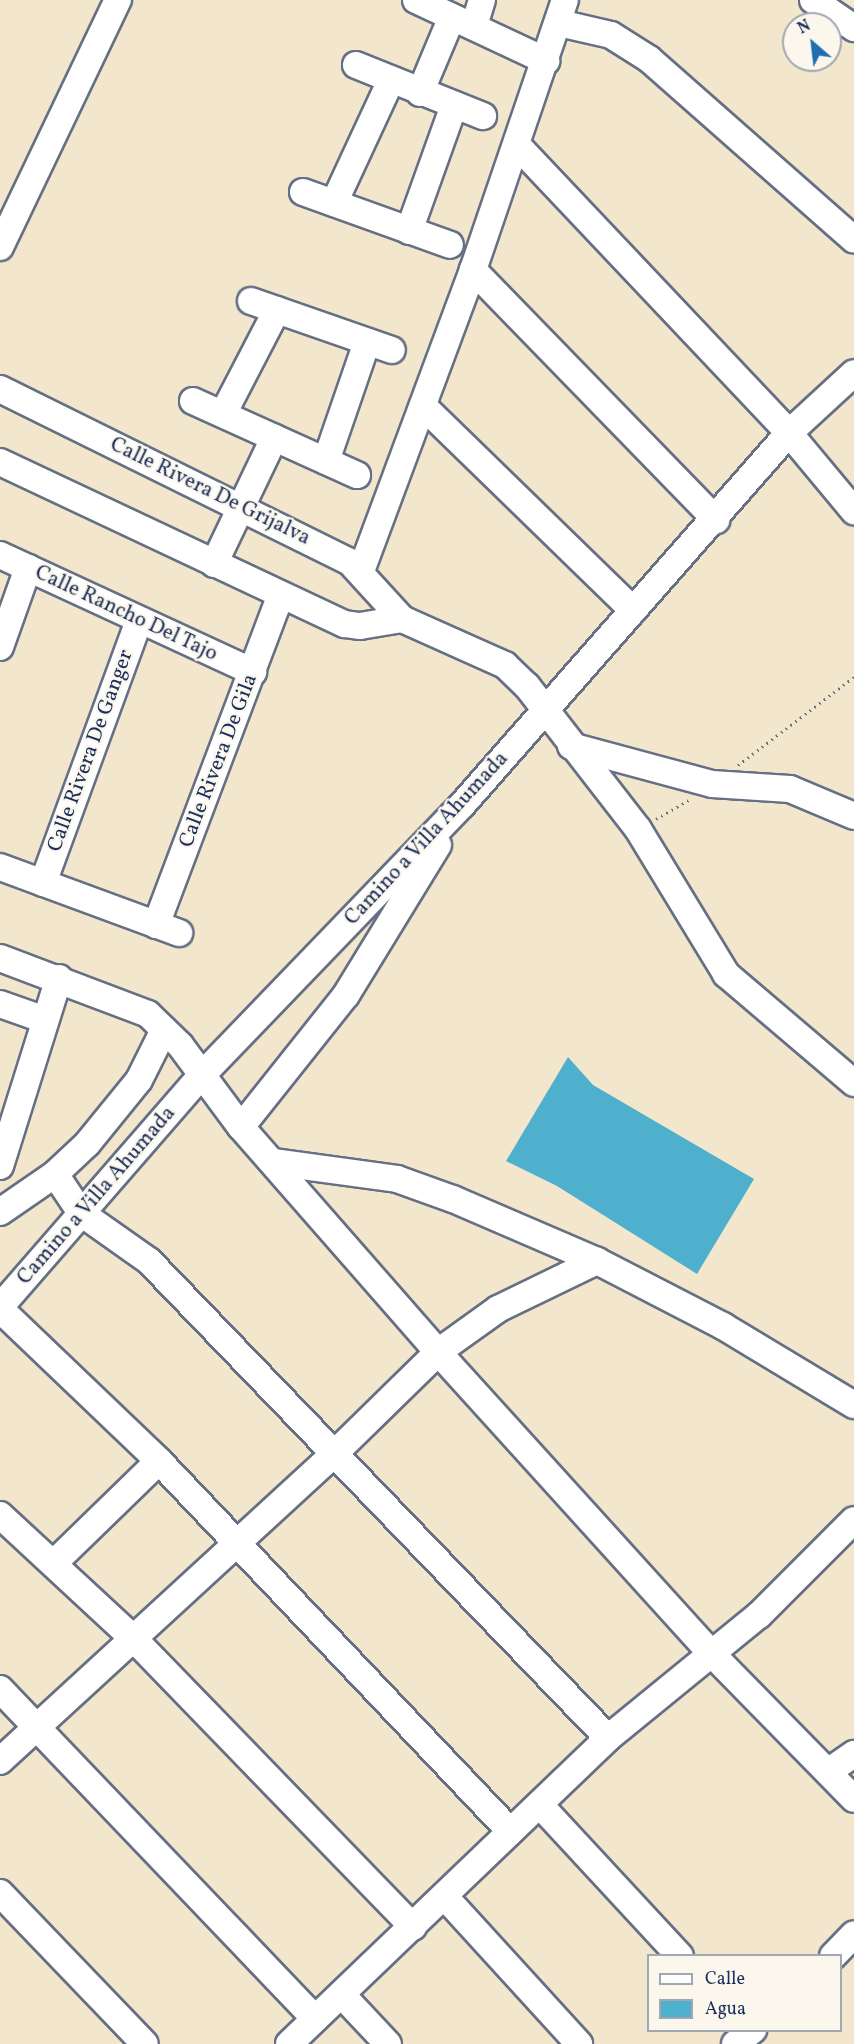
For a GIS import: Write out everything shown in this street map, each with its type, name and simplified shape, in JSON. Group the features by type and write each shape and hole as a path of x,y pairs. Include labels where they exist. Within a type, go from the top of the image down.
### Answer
{"street":[{"path":"0,247 118,0"},
{"path":"416,0 546,61"},
{"path":"420,93 463,22 482,0"},
{"path":"813,0 854,28"},
{"path":"361,571 473,270 562,11 640,52 854,240"},
{"path":"356,65 420,93 483,116"},
{"path":"334,203 391,80"},
{"path":"409,231 454,105"},
{"path":"517,145 789,433 854,511"},
{"path":"303,192 450,245"},
{"path":"473,270 716,520"},
{"path":"251,301 392,350"},
{"path":"223,414 277,310"},
{"path":"326,461 367,342"},
{"name":"Camino a Villa Ahumada","path":"0,1308 202,1075 462,805 633,610 716,520 789,433 854,373"},
{"name":"Calle Rivera De Grijalva","path":"0,389 242,507 361,571 402,619"},
{"path":"193,400 357,475"},
{"path":"423,406 633,610"},
{"path":"214,564 274,438"},
{"path":"0,462 280,596 345,624 360,626 402,619 505,665 518,675 638,829 726,974 854,1083"},
{"name":"Calle Rancho Del Tajo","path":"0,555 253,672"},
{"path":"0,647 28,568"},
{"name":"Calle Rivera De Gila","path":"43,883 168,929 280,596"},
{"name":"Calle Rivera De Ganger","path":"43,883 139,620"},
{"path":"572,746 712,784 790,789 854,816"},
{"path":"241,1127 346,995 462,805"},
{"path":"0,867 43,883"},
{"path":"0,958 59,978 148,1014 202,1075 241,1127 438,1352 711,1653 854,1799"},
{"path":"0,1166 59,978"},
{"path":"0,1004 45,1020"},
{"path":"0,1212 55,1174 87,1144 139,1080 164,1030"},
{"path":"273,1162 397,1179 453,1199 597,1261 723,1326 854,1405"},
{"path":"55,1174 81,1213 149,1261 608,1738"},
{"path":"0,1761 334,1454 438,1352 498,1309 597,1261"},
{"path":"0,1308 159,1461 511,1832"},
{"path":"55,1562 159,1461"},
{"path":"0,1515 55,1562 134,1639 413,1927"},
{"path":"289,2044 445,1897 608,1738 759,1616 854,1521"},
{"path":"0,1689 315,2019"},
{"path":"828,1772 854,1754"},
{"path":"540,1805 678,1954"},
{"path":"0,1893 145,2044"},
{"path":"445,1897 579,2044"},
{"path":"835,1954 854,1934"},
{"path":"342,1995 388,2044"}],"path":[{"path":"638,829 712,784 854,677"}],"water":[{"path":"568,1057 593,1085 754,1179 697,1274 557,1186 506,1161"}]}
